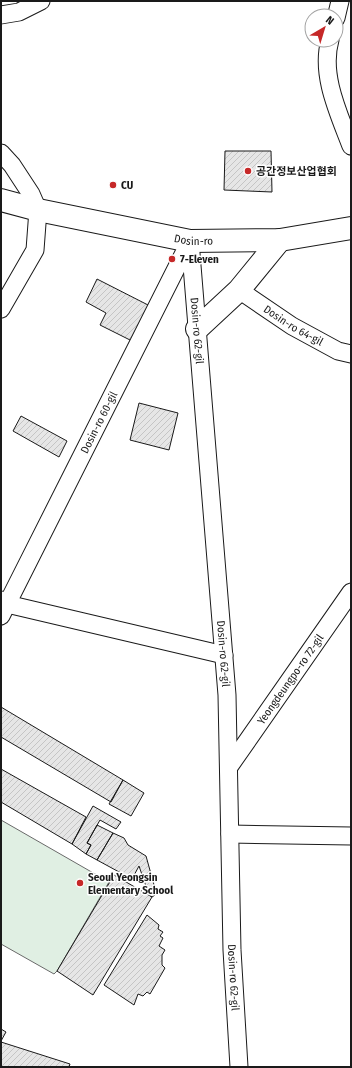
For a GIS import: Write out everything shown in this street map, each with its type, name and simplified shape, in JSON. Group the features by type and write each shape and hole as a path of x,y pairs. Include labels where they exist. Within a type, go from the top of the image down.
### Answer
{"main road":[{"name":"Dosin-ro","path":"1,200 38,210 190,241 280,240 351,228"},
{"path":"197,330 239,290 280,240"}],"street":[{"path":"1,15 19,12 41,1"},
{"path":"328,48 328,73 332,95 351,146"},
{"path":"1,152 12,165 31,194 38,210 35,250 1,309"},
{"name":"Dosin-ro 62-gil","path":"190,241 227,695 232,950 239,1067"},
{"name":"Dosin-ro 60-gil","path":"190,241 3,607 224,655"},
{"name":"Dosin-ro 64-gil","path":"239,290 292,326 338,351 351,354"},
{"name":"Yeongdeungpo-ro 72-gil","path":"228,767 351,592"},
{"path":"230,834 351,836"}],"green space":[{"path":"1,820 109,882 54,974 1,944"}],"building":[{"name":"공간정보산업협회","path":"225,151 271,151 272,192 224,190"},
{"path":"97,279 150,306 132,341 100,325 106,313 86,302"},
{"path":"139,403 178,413 169,450 130,440"},
{"path":"21,416 67,441 59,457 13,431"},
{"path":"1,707 123,780 111,802 1,737"},
{"path":"1,769 86,817 72,844 1,802"},
{"path":"123,780 144,793 131,816 109,804"},
{"path":"93,806 121,822 116,829 100,820 87,843 91,845 86,854 72,844"},
{"path":"97,825 113,833 97,860 86,854 91,845 87,843"},
{"path":"113,833 124,838 128,845 146,856 156,892 152,897 149,895 139,866 132,879 97,860"},
{"path":"114,875 152,897 93,995 57,971"},
{"path":"147,915 159,925 158,929 163,932 160,936 163,938 159,946 165,950 162,955 162,965 165,968 150,994 147,992 143,996 138,994 134,1005 104,985"},
{"path":"1,1029 6,1032 1,1041"},
{"path":"1,1042 70,1064 69,1067 1,1067"}],"place":[{"name":"공간정보산업협회","path":"248,171"},
{"name":"CU","path":"113,185"},
{"name":"7-Eleven","path":"172,259"},
{"name":"Seoul Yeongsin Elementary School","path":"80,883"}]}
